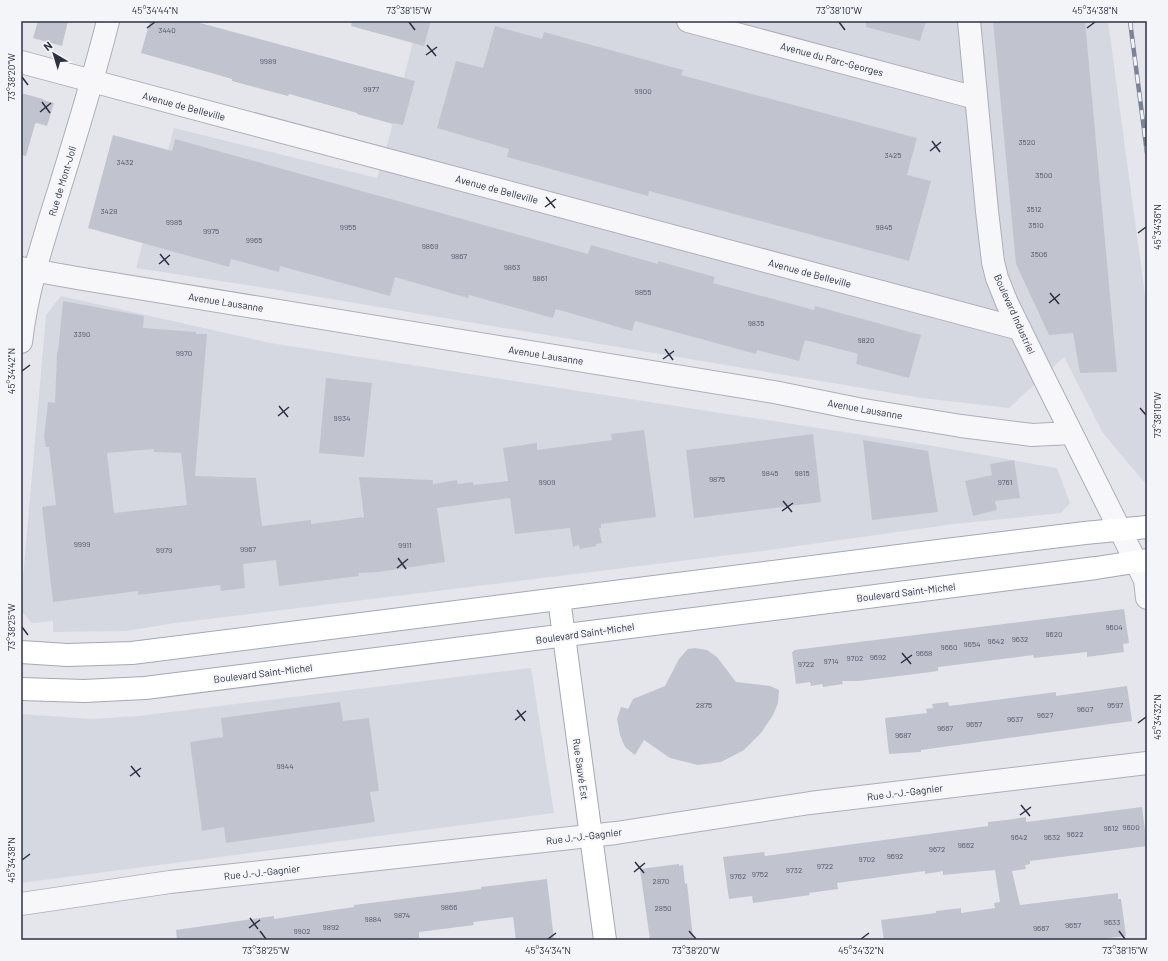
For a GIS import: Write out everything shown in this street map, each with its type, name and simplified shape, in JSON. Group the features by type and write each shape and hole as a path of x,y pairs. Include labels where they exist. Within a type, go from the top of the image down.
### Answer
{"main road":[{"path":"21,652 67,655 132,654 1085,533 1147,527"},
{"name":"Boulevard Saint-Michel","path":"21,689 84,691 145,688 563,636 1141,561"},
{"name":"Rue Sauvé Est","path":"559,599 605,940"}],"street":[{"name":"Rue de Mont-Joli","path":"21,342 28,269 92,82 108,21"},
{"name":"Avenue du Parc-Georges","path":"688,21 976,98"},
{"name":"Boulevard Industriel","path":"969,21 986,211 993,262 997,278 1020,329 1120,530 1141,561 1147,598"},
{"name":"Avenue de Belleville","path":"21,62 1020,329"},
{"name":"Avenue Lausanne","path":"28,269 774,392 961,426 1032,435 1071,433"},
{"name":"Rue J.-J.-Gagnier","path":"21,904 170,882 591,836 810,803 1147,763"}],"shaded area":[{"path":"418,21 1108,21 1147,310 1147,475 1144,482 1103,433 1064,357 1009,408 922,398 272,289 136,268 174,128 377,178 389,138"},
{"path":"61,296 270,343 934,446 1057,468 1070,503 1061,513 954,524 762,551 176,623 126,631 53,632 53,621 32,623 21,611 21,601 46,315"},
{"path":"531,668 554,813 21,883 21,714 92,719 138,716"}],"building":[{"path":"38,21 68,21 62,46 33,38"},
{"path":"150,21 200,21 200,23 415,81 403,125 393,124 289,94 288,96 232,81 232,79 141,53"},
{"path":"352,21 431,21 424,46 351,26"},
{"path":"866,21 926,21 920,41 866,27"},
{"path":"993,21 1085,21 1117,372 1080,373 1073,333 1049,335 1016,264"},
{"path":"495,26 542,39 544,32 683,70 681,75 917,138 907,175 931,181 909,261 649,191 648,196 507,157 509,149 437,128 456,61 483,68"},
{"path":"21,93 54,103 47,126 37,123 35,124 26,156 21,155"},
{"path":"113,135 172,151 175,139 588,254 591,245 658,264 658,261 715,277 713,283 814,310 815,306 921,335 909,378 856,364 858,354 805,340 799,361 757,350 756,354 635,321 632,331 556,309 553,318 469,295 468,298 395,277 390,296 280,266 279,272 231,259 229,267 88,228"},
{"path":"63,301 144,316 143,328 207,334 195,476 256,478 262,526 311,520 311,524 364,517 359,477 433,480 433,484 457,480 458,484 473,482 474,485 508,481 503,448 537,443 537,450 612,440 611,434 644,430 656,517 601,524 601,528 599,528 602,543 596,544 596,546 580,549 579,545 573,547 570,528 515,534 510,498 437,508 445,562 378,572 358,573 359,576 279,586 276,560 243,564 245,588 221,591 220,585 138,595 138,591 53,602 42,507 56,505 49,447 46,447 44,437 48,402 55,403","holes":["154,449 154,452 181,453 187,505 114,513 107,453"]},
{"path":"326,378 372,383 364,457 319,453"},
{"path":"813,434 821,502 694,518 686,450"},
{"path":"863,440 928,451 938,512 872,520"},
{"path":"1014,460 1020,498 995,501 997,510 973,516 965,481 992,475 990,464"},
{"path":"1124,609 1129,643 1123,644 1124,652 1087,657 1087,652 1034,658 1033,655 938,667 938,671 858,681 842,681 843,684 823,687 822,684 811,686 810,682 796,684 792,652 794,650"},
{"path":"695,648 707,650 717,657 736,682 770,686 779,690 778,703 773,715 761,733 744,750 721,762 698,765 670,758 644,740 635,755 625,747 620,735 617,719 621,707 628,709 633,699 665,686 679,659 688,649"},
{"path":"1127,686 1132,721 921,750 921,752 889,754 885,718 927,713 926,709 933,708 932,704 948,702 949,706 1056,692 1056,696"},
{"path":"340,702 343,721 369,718 379,791 370,792 375,822 226,843 224,827 202,831 190,742 223,737 221,718"},
{"path":"1142,807 1147,846 1030,861 1030,864 1025,865 1026,869 1012,871 1020,905 1118,893 1118,899 1121,899 1126,936 1093,940 884,940 881,920 936,913 936,911 961,908 961,913 995,908 994,903 1000,902 995,870 943,875 943,871 925,874 925,871 837,883 838,889 809,893 810,895 753,903 752,896 729,899 723,857 764,852 765,856 988,826 988,822 1026,817 1026,822"},
{"path":"679,864 679,866 683,865 685,884 687,883 693,938 689,938 689,940 650,940 640,869"},
{"path":"547,879 554,940 516,940 513,917 473,922 474,925 419,932 419,938 402,940 177,940 176,930 274,916 274,919 354,907 354,905"}],"railway":[{"path":"1130,21 1147,153"}]}
